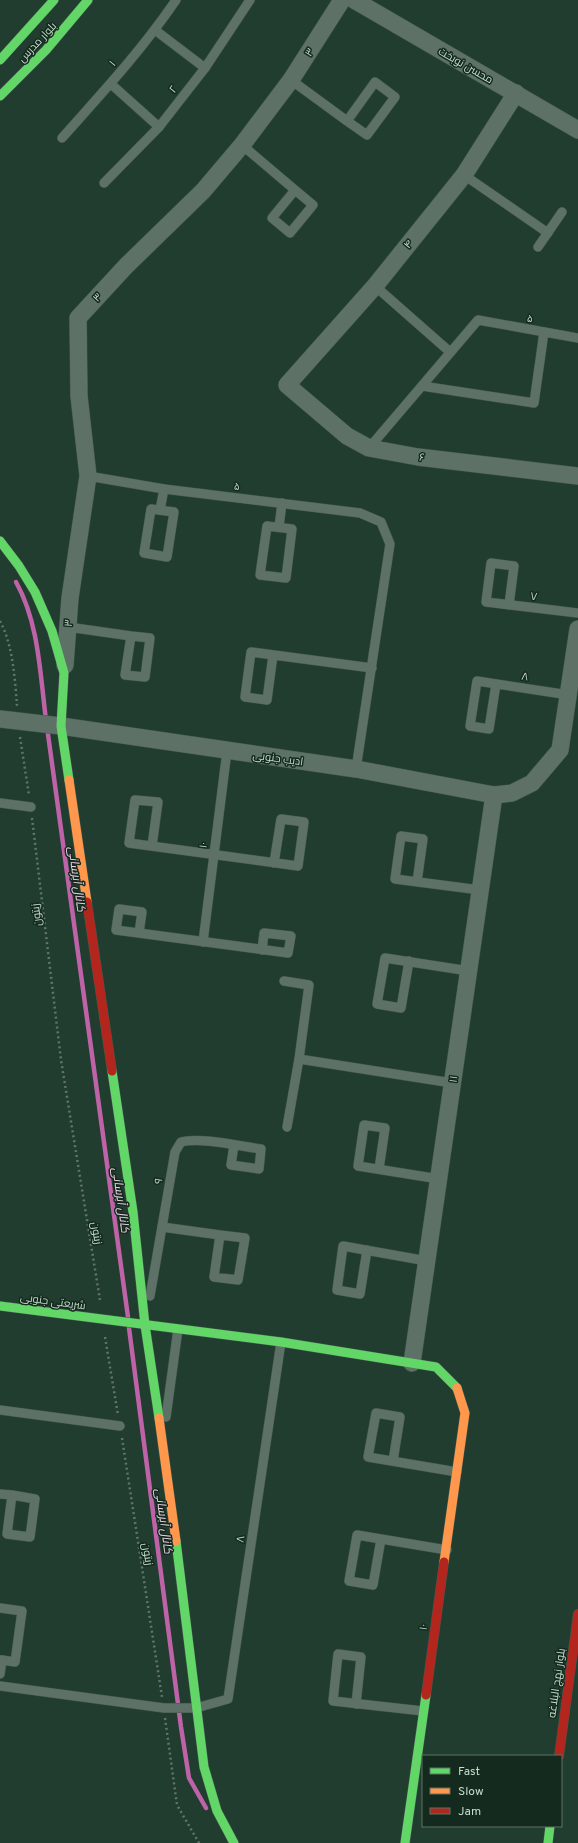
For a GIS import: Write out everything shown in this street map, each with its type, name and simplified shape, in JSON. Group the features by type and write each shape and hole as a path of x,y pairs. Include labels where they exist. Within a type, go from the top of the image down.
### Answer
{"street":[{"name":"بلوار مدرس","path":"0,60 54,0"},
{"name":"بلوار مدرس","path":"0,96 32,66 67,27 88,0"},
{"name":"۳","path":"64,673 70,598 88,476 79,396 78,318 126,266 203,191 242,145 291,80 342,0"},
{"name":"محسن نوبخت","path":"354,0 578,130"},
{"name":"۴","path":"287,385 375,286 464,176 516,93"},
{"name":"۶","path":"287,385 347,436 369,448 418,457 578,476"},
{"path":"0,541 19,566 35,592 52,631 64,673 61,726 133,1212 145,1325 179,1559 193,1708 204,1767 217,1810 234,1843"},
{"name":"ادیب جنوبی","path":"18,722 61,726 227,751 356,768 494,795 512,793 532,783 560,750 578,629"},
{"path":"0,719 18,722"},
{"name":"۱۱","path":"412,1363 494,795"},
{"name":"شریعتی جنوبی","path":"0,1306 280,1342 436,1367 456,1386 466,1413"},
{"name":"۱۰","path":"405,1843 466,1413"},
{"name":"بلوار نهج البلاغه","path":"559,1755 578,1614"},
{"path":"548,1843 550,1827"}],"lane":[{"name":"۱","path":"62,138 111,84 155,30 176,0"},
{"name":"۲","path":"104,183 159,127 205,68 250,0"},
{"path":"155,30 205,68"},
{"path":"291,80 347,121 367,135 394,96 375,82 347,121"},
{"path":"111,84 159,127"},
{"path":"242,145 313,205 290,233 272,218 295,190"},
{"path":"464,176 548,233"},
{"path":"538,247 562,212"},
{"path":"369,448 450,352 375,286"},
{"name":"۵","path":"450,352 478,320 578,338"},
{"path":"422,386 534,403 544,332"},
{"name":"۵","path":"88,476 164,489 360,513 381,522 390,544 372,668"},
{"path":"160,510 164,489"},
{"path":"279,527 282,503"},
{"path":"151,509 160,510 174,512 167,557 144,554 151,509"},
{"path":"267,526 279,527 292,529 286,578 260,575 267,526"},
{"name":"۷","path":"509,605 514,566 491,563 486,602 509,605 578,613"},
{"path":"68,627 150,638 145,678 125,675 131,636"},
{"path":"273,655 267,700 245,696 251,652 372,668 356,768"},
{"name":"۸","path":"496,684 489,729 470,726 477,681 569,695"},
{"name":"۱۰","path":"203,942 227,751"},
{"path":"152,846 158,802 135,800 129,843 274,863 298,866 304,822 281,819 274,863"},
{"path":"0,803 31,807"},
{"path":"417,882 423,839 401,836 395,879 417,882 480,890"},
{"path":"139,933 262,950"},
{"path":"409,962 401,1008 377,1004 385,958 469,971"},
{"path":"284,981 309,986 299,1059 287,1128"},
{"path":"299,1059 452,1083"},
{"path":"379,1169 385,1128 364,1125 358,1166 439,1179"},
{"name":"۹","path":"145,1325 175,1152 181,1142 189,1140 234,1145 261,1149 259,1169 231,1165 234,1145"},
{"path":"162,1227 244,1238 238,1280 214,1277 220,1235"},
{"path":"366,1250 360,1294 336,1290 343,1246 366,1250 427,1261"},
{"path":"163,1443 178,1329"},
{"name":"۸","path":"193,1708 228,1699 280,1342"},
{"path":"0,1410 120,1426"},
{"path":"393,1461 400,1417 376,1413 368,1457 457,1472"},
{"path":"0,1494 12,1495 36,1499 30,1537 7,1534 12,1495"},
{"path":"381,1539 374,1585 349,1581 357,1535 381,1539 446,1550"},
{"path":"0,1608 22,1611 15,1662 1,1660 0,1674"},
{"path":"356,1704 361,1657 338,1654 333,1702 424,1711"},
{"path":"0,1686 164,1708 193,1708"}],"path":[{"name":"زیتون","path":"0,621 4,629 15,676 18,722 31,807 61,1060 164,1708 177,1805 199,1843"}],"waterway":[{"name":"کانال آبرسانی","path":"16,582 30,614 34,632 40,667 46,720"},
{"name":"کانال آبرسانی","path":"47,727 128,1317"},
{"name":"کانال آبرسانی","path":"129,1328 189,1778 206,1808"}],"traffic: fast":[{"path":"0,60 54,0"},
{"path":"0,96 46,50 88,0"},
{"path":"0,541 19,566 35,592 52,631 64,673 61,726 69,780"},
{"path":"112,1071 133,1212 145,1325 159,1418"},
{"path":"0,1306 281,1342 436,1367 457,1388"},
{"path":"176,1541 204,1767 217,1811 234,1843"},
{"path":"405,1843 426,1695"},
{"path":"548,1843 550,1827"}],"traffic: slow":[{"path":"69,780 87,902"},
{"path":"444,1562 465,1413 457,1388"},
{"path":"159,1418 176,1541"}],"traffic: jam":[{"path":"87,902 112,1071"},
{"path":"426,1695 444,1562"},
{"path":"559,1755 578,1614"}]}
